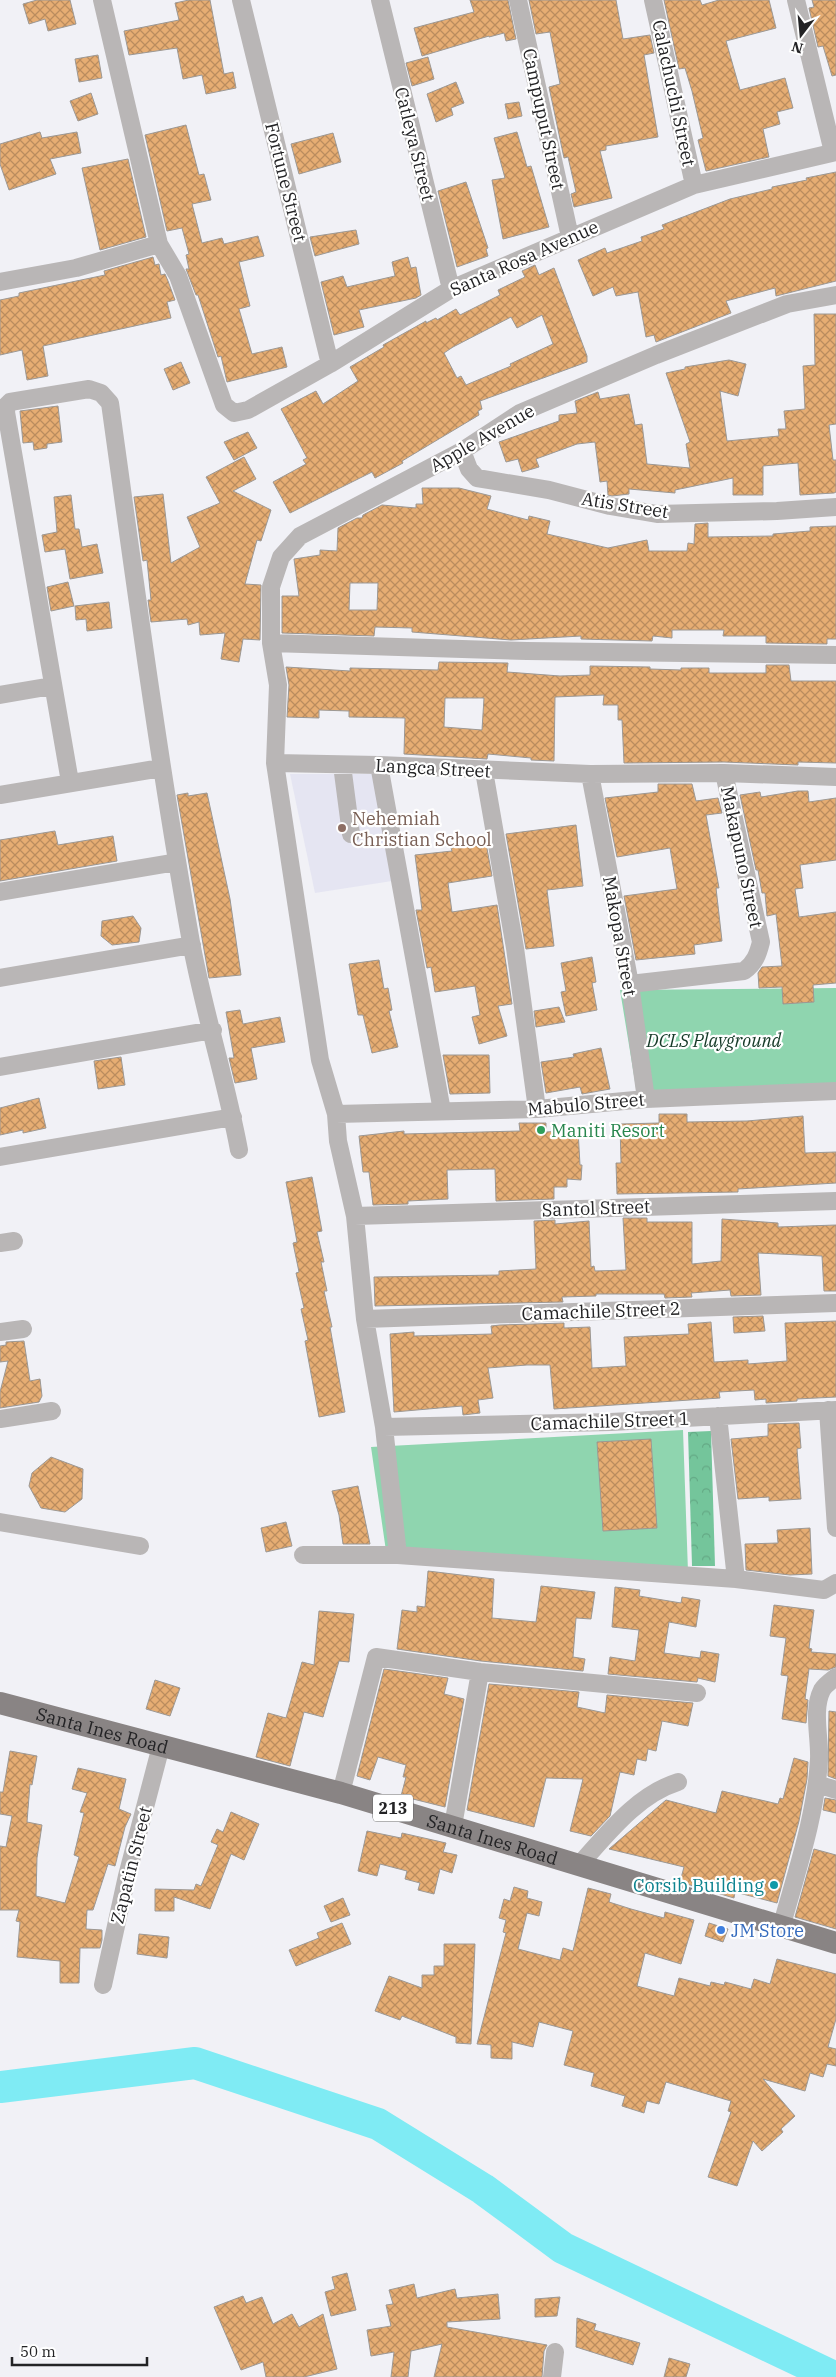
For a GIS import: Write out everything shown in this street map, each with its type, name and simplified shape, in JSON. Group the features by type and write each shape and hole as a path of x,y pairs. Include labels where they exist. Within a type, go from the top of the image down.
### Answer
{"main road":[{"name":"Santa Ines Road","path":"1,1707 341,1793 580,1864 781,1928"},
{"name":"213","path":"781,1928 836,1943"}],"street":[{"path":"0,282 76,268 159,244 102,0"},
{"name":"Fortune Street","path":"242,0 330,364"},
{"name":"Catleya Street","path":"380,0 451,289"},
{"name":"Campuput Street","path":"518,0 570,237"},
{"name":"Calachuchi Street","path":"653,0 694,185"},
{"path":"796,0 835,152"},
{"name":"Santa Rosa Avenue","path":"159,244 178,276 224,405 234,413 248,410 330,364 451,289 570,237 694,185 835,152"},
{"name":"Apple Avenue","path":"398,1555 384,1427 365,1319 355,1216 338,1141 336,1114 320,1060 275,763 278,685 271,643 270,587 281,557 290,544 300,536 462,451 520,413 647,359 787,304 836,295"},
{"path":"70,782 6,412 7,405 10,402 89,389 101,393 110,403 161,768 177,862 192,945 233,1117 239,1150"},
{"name":"Atis Street","path":"462,451 469,469 477,478 549,490 610,506 657,514 777,511 836,507"},
{"path":"271,643 527,651 836,656"},
{"path":"0,695 52,686"},
{"name":"Langca Street","path":"275,763 379,765 484,771 590,774 724,773 836,777"},
{"path":"342,765 351,834"},
{"path":"379,765 442,1111"},
{"path":"0,795 161,768"},
{"path":"484,771 515,948 537,1109"},
{"name":"Makapuno Street","path":"630,984 744,971 752,965 758,954 761,942 724,773"},
{"name":"Makopa Street","path":"590,774 630,984 646,1099"},
{"path":"0,892 177,862"},
{"path":"0,978 192,945"},
{"path":"0,1067 213,1030"},
{"name":"Mabulo Street","path":"336,1114 537,1109 646,1099 836,1091"},
{"path":"0,1156 233,1117"},
{"name":"Santol Street","path":"355,1216 836,1201"},
{"name":"Camachile Street 2","path":"365,1319 836,1303"},
{"path":"0,1332 23,1329"},
{"path":"832,1410 836,1528"},
{"name":"Camachile Street 1","path":"384,1427 611,1422 832,1410"},
{"path":"0,1418 52,1411"},
{"path":"718,1416 736,1579"},
{"path":"0,1522 140,1546"},
{"path":"303,1555 398,1555 736,1579 824,1590 836,1584"},
{"path":"341,1793 376,1657 480,1672 697,1693"},
{"path":"453,1826 480,1672"},
{"path":"781,1928 808,1828 817,1784 819,1758 818,1707 822,1689 836,1677"},
{"name":"Zapatin Street","path":"103,1985 127,1876 161,1746"},
{"path":"580,1864 638,1803 661,1787 678,1782"},
{"path":"817,1784 836,1790"},
{"path":"552,2377 555,2352"}],"shaded area":[{"name":"Nehemiah Christian School","path":"290,774 373,774 392,881 315,893"}],"green space":[{"name":"DCLS Playground","path":"836,988 836,1085 637,1094 620,990"},
{"path":"683,1430 688,1572 386,1551 371,1447"},
{"path":"711,1431 715,1566 692,1566 688,1432"}],"building":[{"path":"37,0 70,0 76,24 48,31 45,19 29,24 23,4"},
{"path":"189,0 210,0 224,74 233,72 236,88 206,94 202,75 183,79 177,48 129,55 124,31 179,20 175,3"},
{"path":"470,0 508,0 516,39 506,41 504,33 422,56 414,28 474,12"},
{"path":"529,0 616,0 623,39 650,35 654,53 644,55 658,137 606,146 606,150 600,151 612,198 574,207 571,194 576,192 568,157 564,158 549,87 560,84 550,32 536,34"},
{"path":"664,0 700,0 702,5 719,0 769,0 776,28 726,41 740,90 785,78 793,108 777,112 780,124 763,129 769,157 706,171 698,140 703,138 692,91 685,68 679,69"},
{"path":"812,0 836,0 836,75 832,76 823,46 818,47 809,8 814,7"},
{"path":"98,55 102,78 79,82 75,59"},
{"path":"428,57 434,79 412,86 406,63"},
{"path":"456,82 464,103 451,108 453,115 436,122 427,94"},
{"path":"91,93 98,114 78,121 70,101"},
{"path":"519,102 522,116 508,119 505,104"},
{"path":"186,125 199,175 204,174 211,200 192,204 202,243 222,238 224,244 258,236 264,256 239,262 250,306 239,309 252,354 282,347 287,367 227,382 221,356 218,357 198,295 196,295 186,269 189,269 186,255 189,254 182,228 167,231 145,135"},
{"path":"40,132 42,138 77,132 81,153 50,159 56,174 9,190 0,164 0,144"},
{"path":"517,132 527,167 531,166 549,227 503,239 492,180 505,178 494,138"},
{"path":"333,133 341,162 299,174 291,144"},
{"path":"128,159 146,237 100,250 82,168"},
{"path":"836,172 836,281 776,296 775,288 726,301 731,313 656,342 654,335 646,337 638,292 616,296 613,287 593,296 578,260 605,248 607,253 642,241 641,237 664,229 662,225 730,199 772,189 772,187 807,180 806,178"},
{"path":"466,182 488,248 486,249 488,256 457,267 438,191"},
{"path":"356,230 359,244 315,256 310,237"},
{"path":"153,257 155,265 159,264 161,275 165,274 175,300 167,302 171,318 43,346 48,376 27,380 22,350 0,355 0,300 19,296 19,293 105,275 104,271"},
{"path":"408,257 411,268 416,267 421,295 416,298 359,310 364,327 334,335 321,282 343,276 347,287 395,276 392,262"},
{"path":"535,265 539,275 554,268 587,356 587,362 480,401 482,409 478,411 479,415 402,461 403,463 375,478 372,472 290,513 273,482 306,464 303,460 307,458 281,409 316,391 323,404 358,381 350,367 384,347 383,345 426,321 426,323 436,318 437,320 456,309 460,315 500,295 498,290 525,277 522,271","holes":["542,315 553,344 510,364 511,366 466,385 461,376 457,378 444,353 511,317 517,328"]},
{"path":"814,314 836,314 836,424 829,425 833,460 836,460 836,492 834,493 800,495 798,463 763,466 763,495 733,495 733,478 675,490 675,493 629,489 629,494 612,496 608,495 607,481 600,482 595,442 577,444 536,459 539,467 522,472 518,459 506,462 499,442 559,421 559,415 577,413 575,401 598,392 600,399 629,394 635,425 642,424 647,464 690,468 686,444 690,442 666,373 685,369 685,367 729,360 746,364 738,396 720,391 727,441 779,436 778,429 786,429 784,411 805,409 803,366 815,365"},
{"path":"181,362 190,383 173,390 164,369"},
{"path":"58,406 62,442 47,444 47,448 34,450 33,442 23,443 20,411"},
{"path":"248,432 257,448 234,460 224,442"},
{"path":"244,457 256,479 233,491 271,510 261,541 257,540 245,584 261,585 260,640 243,639 239,662 221,659 225,633 200,635 199,622 188,625 187,619 151,622 148,600 151,600 147,560 143,561 134,497 163,494 171,563 200,547 187,517 220,503 206,477"},
{"path":"422,488 459,488 491,496 487,509 528,520 529,516 550,521 547,534 608,548 647,540 649,551 687,551 688,543 694,544 695,524 708,523 708,537 773,536 773,534 810,531 810,527 836,526 836,639 827,639 827,644 766,643 766,636 723,636 724,630 672,630 672,638 653,636 652,641 581,639 581,636 511,640 412,632 412,628 375,627 374,636 282,633 282,596 299,596 294,559 320,555 320,550 337,551 338,528 357,518 362,518 363,515 382,505 416,508 416,504 423,504","holes":["350,583 378,583 377,610 349,610"]},
{"path":"71,495 75,529 79,529 82,547 97,544 103,573 70,579 65,549 45,552 42,535 57,532 54,497"},
{"path":"68,582 74,606 51,611 47,587"},
{"path":"109,602 112,628 87,631 86,619 76,620 75,606"},
{"path":"439,662 508,663 507,672 560,676 590,675 590,666 650,667 650,669 681,670 681,668 709,668 709,673 766,673 766,665 789,665 791,681 836,681 836,763 798,762 798,765 724,762 624,763 622,720 618,720 618,705 603,705 604,695 555,697 554,761 488,754 487,759 404,754 405,718 349,717 349,711 319,710 319,718 287,717 289,685 286,667 350,671 350,668 438,670","holes":["445,698 484,698 482,730 444,727"]},
{"path":"658,784 692,784 696,801 718,798 722,813 706,815 719,888 716,888 722,941 694,945 695,954 636,960 624,896 677,889 670,848 617,857 605,798 658,792"},
{"path":"808,791 809,802 836,798 836,860 800,865 803,888 795,889 799,917 836,912 836,983 813,985 814,1002 783,1004 782,987 759,988 758,973 762,967 782,966 776,914 767,916 765,893 762,893 758,870 756,870 740,795 760,792 761,797"},
{"path":"188,793 188,796 207,793 230,899 241,975 209,978 177,795"},
{"path":"576,825 583,886 547,890 554,946 526,949 506,834"},
{"path":"55,831 58,845 113,836 117,861 0,881 0,840"},
{"path":"486,843 492,876 448,883 452,912 497,905 512,1004 498,1006 507,1036 479,1044 472,1017 480,1015 475,986 435,992 431,967 427,968 416,910 422,910 415,855 452,851 451,848"},
{"path":"133,916 141,928 139,942 112,945 101,936 102,921"},
{"path":"592,957 596,982 592,983 597,1010 566,1016 561,992 566,991 561,963"},
{"path":"379,960 384,989 388,988 392,1010 389,1011 398,1047 372,1053 363,1015 358,1015 349,964"},
{"path":"559,1007 565,1022 536,1027 534,1011"},
{"path":"240,1010 243,1024 280,1017 285,1042 251,1048 257,1079 235,1083 229,1058 234,1058 226,1012"},
{"path":"601,1048 610,1089 582,1094 580,1087 546,1093 541,1062 574,1057 573,1054"},
{"path":"443,1055 489,1055 490,1093 450,1094"},
{"path":"121,1057 125,1085 98,1089 94,1061"},
{"path":"39,1098 46,1128 0,1135 0,1108"},
{"path":"659,1114 687,1114 687,1122 747,1121 803,1116 805,1153 836,1152 836,1183 738,1189 738,1192 617,1194 616,1163 621,1163 620,1124 659,1123"},
{"path":"519,1123 546,1123 546,1132 578,1130 580,1165 582,1165 581,1180 567,1179 567,1187 554,1187 554,1199 496,1201 495,1169 447,1170 448,1199 408,1201 408,1204 373,1205 369,1172 363,1172 359,1136 404,1131 404,1134 520,1131"},
{"path":"312,1177 322,1231 317,1232 324,1262 321,1262 327,1291 324,1291 332,1327 330,1327 345,1412 319,1417 305,1341 308,1340 301,1309 304,1308 296,1273 299,1272 293,1243 297,1242 286,1182"},
{"path":"623,1218 647,1218 647,1222 692,1222 692,1264 721,1261 722,1219 778,1223 778,1227 836,1225 836,1291 824,1291 822,1256 758,1253 761,1295 731,1296 730,1290 691,1293 692,1297 665,1298 664,1294 596,1294 596,1296 562,1297 563,1302 375,1306 374,1277 499,1275 499,1271 536,1269 534,1221 555,1220 555,1224 589,1221 591,1267 594,1266 595,1271 626,1270"},
{"path":"763,1316 765,1331 734,1333 733,1317"},
{"path":"836,1321 836,1397 766,1403 766,1399 755,1400 754,1390 719,1392 720,1398 554,1409 550,1365 527,1365 488,1368 493,1398 478,1400 480,1413 463,1415 462,1406 394,1412 390,1334 414,1332 414,1336 492,1334 491,1326 500,1325 564,1323 564,1328 590,1327 592,1368 626,1366 624,1337 689,1334 688,1324 711,1322 714,1362 748,1360 748,1364 787,1361 785,1323"},
{"path":"24,1341 30,1381 40,1379 42,1396 39,1402 0,1408 0,1392 8,1361 0,1362 0,1346 6,1345 6,1342"},
{"path":"799,1423 801,1448 797,1449 801,1499 769,1501 769,1497 738,1499 731,1439 768,1436 768,1424"},
{"path":"651,1439 657,1528 603,1531 597,1442"},
{"path":"51,1457 83,1469 82,1499 65,1512 41,1508 29,1486 32,1473"},
{"path":"358,1486 370,1544 343,1544 339,1515 332,1491"},
{"path":"286,1522 292,1546 266,1552 261,1528"},
{"path":"810,1528 812,1574 790,1575 746,1570 745,1544 778,1543 777,1530"},
{"path":"428,1571 494,1579 492,1618 536,1622 541,1586 595,1592 591,1619 576,1618 573,1657 585,1659 583,1671 481,1661 397,1649 402,1610 417,1612 417,1606 425,1607"},
{"path":"615,1587 640,1590 639,1596 681,1603 682,1597 700,1600 696,1627 669,1622 664,1653 700,1658 701,1651 719,1654 715,1682 698,1678 697,1682 608,1674 610,1657 635,1661 639,1630 612,1627"},
{"path":"774,1605 814,1610 809,1648 812,1649 811,1652 836,1654 836,1667 828,1670 809,1669 805,1699 808,1700 806,1723 782,1719 788,1676 781,1675 786,1638 770,1636"},
{"path":"319,1611 354,1614 349,1662 339,1661 323,1717 304,1712 290,1766 256,1757 268,1713 286,1718 302,1662 314,1665"},
{"path":"384,1669 448,1678 444,1694 464,1699 445,1807 401,1796 406,1777 403,1777 406,1765 378,1757 370,1780 357,1776"},
{"path":"155,1680 180,1688 170,1716 146,1709"},
{"path":"489,1684 579,1692 577,1707 605,1713 607,1695 693,1703 688,1726 662,1721 656,1751 648,1749 646,1761 637,1759 634,1775 620,1772 610,1816 591,1836 570,1831 583,1779 546,1778 534,1827 467,1810"},
{"path":"829,1711 836,1712 836,1779 828,1776"},
{"path":"10,1751 37,1756 32,1785 30,1784 27,1822 42,1825 37,1858 36,1896 65,1903 79,1857 74,1855 84,1813 80,1812 87,1793 72,1789 78,1768 126,1779 119,1809 131,1814 125,1827 115,1866 108,1864 93,1910 87,1910 86,1929 102,1930 102,1940 100,1948 80,1948 79,1983 60,1983 60,1961 17,1957 20,1922 16,1921 19,1910 0,1910 0,1846 6,1847 12,1816 0,1814 0,1792 3,1792"},
{"path":"794,1758 808,1762 807,1779 799,1821 777,1903 735,1892 734,1898 680,1882 684,1867 609,1849 666,1800 716,1813 722,1791 778,1804 780,1798 783,1799"},
{"path":"825,1798 836,1800 836,1813 823,1810"},
{"path":"231,1812 259,1824 244,1860 231,1854 210,1909 174,1897 174,1911 155,1911 155,1889 194,1890 196,1884 201,1886 218,1845 211,1842 217,1829 223,1832"},
{"path":"367,1831 401,1838 402,1833 446,1843 443,1852 457,1855 452,1873 440,1869 434,1894 418,1890 420,1883 405,1879 407,1871 380,1864 377,1876 358,1871"},
{"path":"814,1849 836,1855 836,1929 795,1917"},
{"path":"514,1887 528,1891 527,1898 542,1902 539,1916 527,1913 518,1949 560,1960 563,1948 573,1951 588,1888 611,1894 609,1902 631,1909 664,1918 665,1912 694,1920 681,1964 645,1953 637,1986 674,1996 679,1978 710,1986 711,1982 724,1985 725,1982 751,1989 754,1979 770,1984 777,1959 836,1974 836,2019 828,2047 836,2049 836,2066 827,2064 823,2077 810,2073 805,2091 763,2079 795,2116 781,2129 783,2132 762,2151 753,2141 737,2186 708,2177 731,2112 728,2111 731,2101 666,2082 659,2104 647,2101 644,2113 622,2106 625,2096 591,2086 594,2073 564,2065 573,2031 539,2022 533,2047 512,2042 512,2059 491,2058 491,2045 477,2044 506,1933 503,1932 506,1920 499,1918 504,1899 510,1901"},
{"path":"343,1898 350,1915 331,1922 324,1906"},
{"path":"342,1923 351,1944 296,1966 289,1950 319,1938 317,1933"},
{"path":"709,1923 728,1929 723,1942 705,1936"},
{"path":"139,1934 169,1937 167,1958 137,1954"},
{"path":"444,1944 475,1944 471,2044 456,2043 456,2037 402,2016 400,2020 375,2011 389,1976 422,1988 422,1975 434,1975 434,1966 444,1966"},
{"path":"347,2273 356,2310 331,2316 325,2292 335,2289 332,2277"},
{"path":"414,2284 417,2298 455,2289 457,2298 498,2294 500,2319 447,2322 447,2327 547,2345 544,2351 542,2377 434,2377 442,2344 411,2351 408,2377 391,2377 394,2352 371,2356 367,2330 391,2326 386,2305 393,2304 389,2290"},
{"path":"243,2296 246,2303 262,2297 273,2324 292,2314 299,2327 323,2314 337,2369 304,2377 266,2377 263,2362 241,2370 214,2307"},
{"path":"560,2297 557,2316 535,2317 535,2299"},
{"path":"577,2318 596,2324 594,2330 640,2343 633,2365 576,2347"},
{"path":"669,2358 690,2364 686,2377 664,2377"}],"waterway":[{"path":"0,2087 195,2063 378,2124 483,2189 563,2248 834,2377"}],"place":[{"name":"Nehemiah Christian School","path":"342,828"},
{"name":"Maniti Resort","path":"541,1130"},
{"name":"Corsib Building","path":"774,1885"},
{"name":"JM Store","path":"721,1930"}]}
